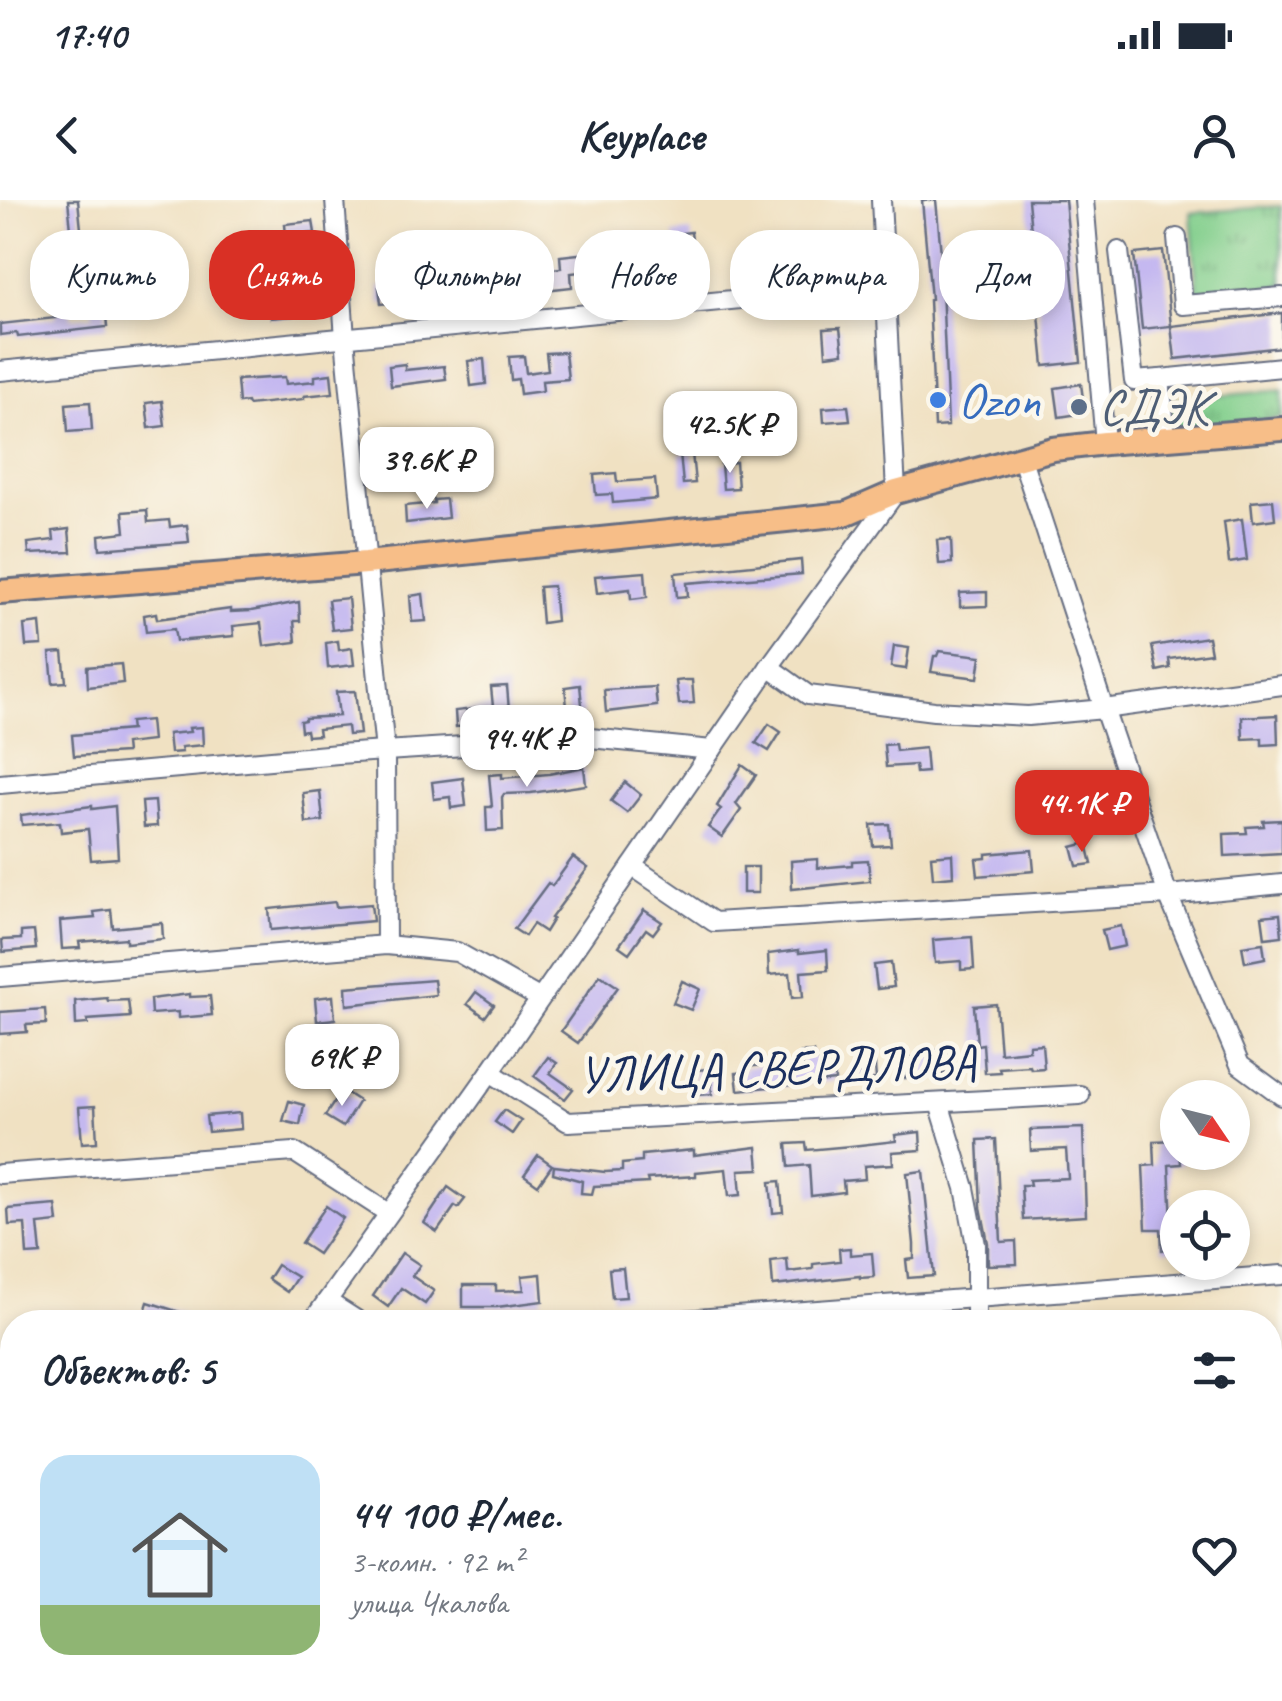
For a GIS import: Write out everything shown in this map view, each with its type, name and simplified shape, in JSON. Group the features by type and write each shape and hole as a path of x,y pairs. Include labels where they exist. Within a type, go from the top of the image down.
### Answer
{"main road":[{"path":"0,592 366,563 844,514 896,492 1053,449 1282,428"}],"street":[{"path":"335,200 384,752 386,944"},
{"path":"880,200 882,230"},
{"path":"1084,200 1104,442"},
{"path":"1176,238 1183,306 1282,297"},
{"path":"1119,251 1134,382 1282,367"},
{"path":"0,371 730,300"},
{"path":"321,1310 490,1072 769,666 896,492 888,320"},
{"path":"1160,379 1166,438"},
{"path":"1022,459 1168,895 1240,1065 1282,1096"},
{"path":"769,666 808,695 934,711 1028,716 1282,685"},
{"path":"0,784 590,738 712,750"},
{"path":"632,866 714,922 1168,895 1282,884"},
{"path":"0,976 386,944 458,952 539,998"},
{"name":"УЛИЦА СВЕРДЛОВА","path":"490,1072 568,1122 1080,1095"},
{"path":"938,1103 965,1188 976,1246 975,1310"},
{"path":"0,1174 294,1152 388,1213"},
{"path":"809,1310 1282,1275"},
{"path":"327,1301 341,1310"}],"green space":[{"path":"1281,206 1282,286 1197,293 1191,213"},
{"path":"1282,390 1282,418 1174,429 1171,400"}],"building":[{"path":"68,200 78,200 81,229 71,230"},
{"path":"922,200 936,200 939,320 943,320 948,426 935,427 931,299"},
{"path":"1028,200 1065,200 1081,362 1044,366 1040,320 1065,320 1065,230 1031,230"},
{"path":"313,221 314,230 286,230 285,224"},
{"path":"1163,251 1171,326 1142,329 1134,254"},
{"path":"574,254 572,287 554,289 554,269 561,268 560,256"},
{"path":"1282,313 1282,347 1175,359 1171,326"},
{"path":"106,320 107,327 18,337 17,333 0,335 0,324"},
{"path":"840,328 843,353 826,355 824,329"},
{"path":"565,352 568,379 542,381 543,391 520,394 518,379 511,380 509,357 524,356 526,373 548,370 546,353"},
{"path":"484,359 486,384 471,386 468,361"},
{"path":"405,364 405,370 444,366 446,379 391,386 389,366"},
{"path":"331,374 333,393 239,403 237,380 285,377 286,384 315,381 315,376"},
{"path":"1081,384 1085,413 1059,417 1055,388"},
{"path":"162,401 165,426 149,428 146,403"},
{"path":"90,402 92,430 68,432 66,404"},
{"path":"848,406 850,420 824,422 823,408"},
{"path":"692,453 695,483 683,484 680,454"},
{"path":"736,462 738,488 723,489 721,464"},
{"path":"616,473 617,482 655,479 657,499 613,503 612,494 596,495 594,475"},
{"path":"446,499 448,518 406,523 405,506"},
{"path":"1273,500 1275,519 1253,522 1251,502"},
{"path":"147,510 148,522 169,520 170,527 187,525 189,542 100,549 99,535 125,532 123,512"},
{"path":"1242,519 1247,560 1229,563 1224,522"},
{"path":"69,529 71,552 29,554 28,543 54,540 53,531"},
{"path":"951,539 952,563 939,564 937,540"},
{"path":"801,560 802,574 687,583 688,596 677,597 675,573"},
{"path":"645,572 647,597 631,599 630,589 597,593 595,576"},
{"path":"553,586 556,621 542,623 539,587"},
{"path":"987,592 987,606 960,607 960,593"},
{"path":"423,594 426,621 412,622 410,596"},
{"path":"348,598 351,628 332,630 328,600"},
{"path":"299,602 300,621 294,621 296,642 264,646 261,623 233,626 234,636 176,641 174,629 146,632 144,615 156,613 157,619 231,609 251,611"},
{"path":"40,623 42,645 26,646 24,625"},
{"path":"1208,637 1211,653 1169,659 1170,668 1157,671 1152,646"},
{"path":"338,641 339,650 352,648 354,665 328,668 326,643"},
{"path":"894,646 909,648 906,669 891,667"},
{"path":"939,651 981,656 978,678 931,672"},
{"path":"63,652 66,682 53,683 50,653"},
{"path":"121,664 123,683 88,687 87,667"},
{"path":"692,680 694,703 679,704 676,681"},
{"path":"580,685 583,715 568,717 565,687"},
{"path":"507,686 510,723 456,727 455,711 493,707 491,687"},
{"path":"655,687 657,706 606,712 604,690"},
{"path":"355,691 360,734 348,735 347,726 318,729 319,735 307,736 306,730 301,731 300,721 305,718 339,716 336,692"},
{"path":"1277,715 1278,744 1262,745 1262,738 1243,739 1242,717"},
{"path":"150,720 152,741 125,744 126,753 74,756 72,735 131,730 130,722"},
{"path":"769,724 781,732 769,751 756,743"},
{"path":"202,727 203,745 181,747 182,752 170,753 168,734"},
{"path":"895,744 896,751 925,748 927,772 916,773 915,765 886,767 884,745"},
{"path":"742,765 756,775 736,804 741,810 722,837 708,827"},
{"path":"584,767 586,785 504,794 503,830 487,831 486,807 492,807 489,775 502,774 502,778"},
{"path":"463,778 466,806 451,808 450,797 434,799 432,782"},
{"path":"625,782 641,795 627,813 611,801"},
{"path":"1066,782 1078,824 1062,827 1049,785"},
{"path":"320,791 323,821 306,823 303,793"},
{"path":"155,801 157,826 144,827 142,802"},
{"path":"115,806 118,858 91,860 88,829 61,832 60,822 22,825 21,815"},
{"path":"1282,820 1282,853 1225,856 1224,834 1247,833 1246,827"},
{"path":"889,824 891,845 873,846 871,825"},
{"path":"1087,843 1092,864 1077,866 1072,847"},
{"path":"1032,850 1034,871 978,876 976,859 986,858 986,854"},
{"path":"952,854 953,876 933,878 931,856"},
{"path":"573,857 588,868 545,932 533,924 525,936 514,929 548,883 552,886"},
{"path":"818,859 818,868 868,860 870,881 792,889 791,861"},
{"path":"743,867 758,867 758,893 743,893"},
{"path":"335,902 336,907 371,904 373,921 271,930 269,909"},
{"path":"111,910 113,928 162,923 163,939 79,942 80,948 62,949 60,921 95,918 94,912"},
{"path":"644,910 662,922 653,934 646,929 629,953 619,946"},
{"path":"1280,914 1282,936 1265,938 1262,916"},
{"path":"1121,926 1125,946 1107,950 1102,930"},
{"path":"34,931 36,949 3,952 2,940 21,939 21,932"},
{"path":"972,937 974,969 961,970 961,961 935,963 933,940"},
{"path":"1263,943 1265,958 1245,962 1242,946"},
{"path":"827,950 828,970 801,972 803,997 792,998 790,973 769,975 768,954"},
{"path":"891,963 894,987 877,989 874,965"},
{"path":"600,975 618,987 578,1043 561,1031"},
{"path":"434,980 436,995 347,1005 346,987"},
{"path":"682,981 700,989 691,1010 673,1003"},
{"path":"476,992 494,1005 485,1017 467,1004"},
{"path":"210,996 212,1015 178,1018 178,1012 151,1014 150,999"},
{"path":"333,996 335,1019 317,1021 315,998"},
{"path":"128,1000 130,1017 87,1020 88,1024 76,1025 75,1001"},
{"path":"996,1004 1000,1053 1029,1050 1029,1045 1042,1044 1044,1068 999,1068 1000,1072 985,1073 983,1044 977,1045 974,1006"},
{"path":"45,1009 46,1024 26,1025 27,1032 0,1034 0,1012"},
{"path":"948,1049 950,1073 905,1078 903,1058 930,1056 930,1051"},
{"path":"813,1052 814,1060 833,1058 835,1081 738,1090 736,1073 744,1072 744,1067 765,1065 766,1073 803,1069 801,1053"},
{"path":"874,1052 876,1079 861,1080 859,1053"},
{"path":"548,1057 557,1063 550,1073 573,1089 565,1099 534,1076"},
{"path":"710,1069 712,1094 697,1095 695,1070"},
{"path":"342,1090 359,1101 343,1127 325,1116"},
{"path":"289,1101 304,1105 300,1125 283,1121"},
{"path":"95,1106 97,1142 82,1143 79,1107"},
{"path":"504,1110 521,1121 512,1134 495,1122"},
{"path":"240,1113 241,1129 208,1132 206,1116"},
{"path":"1083,1128 1086,1216 1023,1220 1021,1185 1030,1185 1029,1180 1068,1178 1066,1149 1031,1151 1030,1130"},
{"path":"920,1132 921,1150 892,1152 893,1164 864,1166 865,1179 843,1181 844,1192 811,1196 809,1165 789,1167 787,1144 806,1143 807,1150 896,1141 895,1135"},
{"path":"996,1139 1001,1242 1016,1241 1017,1264 988,1265 978,1140"},
{"path":"1154,1141 1160,1141 1160,1170 1169,1170 1170,1190 1160,1190 1160,1229 1146,1229 1143,1166 1155,1165"},
{"path":"757,1147 759,1169 739,1170 741,1195 729,1196 726,1169 696,1172 696,1176 647,1179 648,1183 594,1186 592,1194 581,1193 582,1181 553,1173 554,1166 622,1171 622,1164 642,1162 642,1155 694,1150 694,1155"},
{"path":"538,1155 552,1165 538,1185 524,1175"},
{"path":"923,1171 934,1276 908,1278 906,1260 914,1259 914,1244 907,1173"},
{"path":"780,1181 783,1212 773,1213 770,1182"},
{"path":"448,1187 465,1199 458,1208 455,1206 437,1232 424,1223"},
{"path":"56,1205 58,1222 38,1224 41,1254 27,1255 25,1224 9,1225 8,1209"},
{"path":"326,1206 343,1218 318,1254 301,1243"},
{"path":"850,1248 850,1255 872,1253 874,1277 773,1286 771,1261 787,1259 788,1272 813,1269 813,1264 840,1261 839,1249"},
{"path":"402,1253 420,1265 412,1276 434,1291 425,1304 401,1288 388,1307 373,1296"},
{"path":"277,1265 297,1277 287,1292 268,1279"},
{"path":"623,1268 626,1297 612,1298 609,1269"},
{"path":"541,1274 543,1301 463,1307 463,1285 496,1285 496,1291 524,1290 522,1276"},
{"path":"148,1302 173,1310 146,1310"}],"place":[{"name":"Ozon","path":"938,400"},
{"name":"СДЭК","path":"1079,407"}]}
